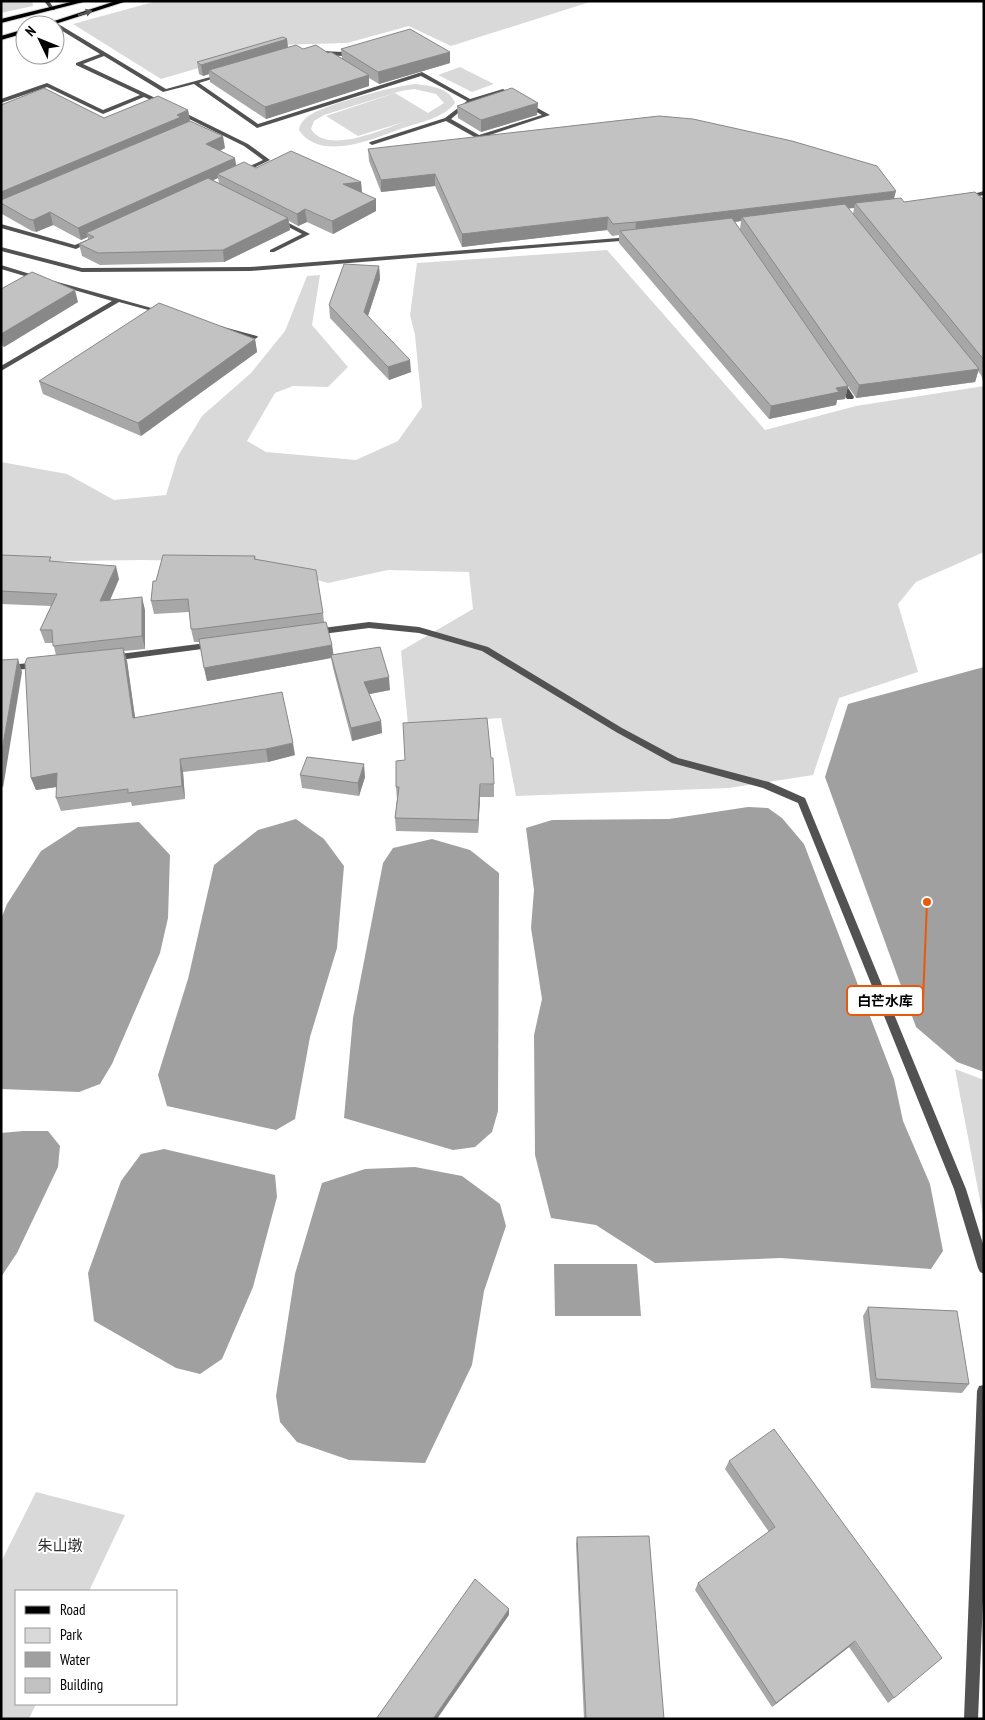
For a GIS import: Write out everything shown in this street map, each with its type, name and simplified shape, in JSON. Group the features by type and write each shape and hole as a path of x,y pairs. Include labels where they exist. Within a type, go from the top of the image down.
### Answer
{"main road":[{"path":"1,21 84,1"},
{"path":"65,19 124,1"},
{"path":"1,38 15,34"}],"street":[{"path":"46,1 54,8"},
{"path":"65,30 165,91 231,72"},
{"path":"314,53 343,54 362,48"},
{"path":"323,53 339,63"},
{"path":"105,54 78,64 203,124 246,146 268,160 235,175"},
{"path":"194,82 257,126 422,74 470,101"},
{"path":"371,83 379,88"},
{"path":"1,101 47,85 102,112 144,95"},
{"path":"372,143 447,118 470,101 501,90 548,115 478,138 447,118"},
{"path":"194,128 203,124"},
{"path":"958,198 984,194"},
{"path":"272,216 307,234 272,251"},
{"path":"1,226 76,247 94,239"},
{"path":"1,249 82,270 250,269 635,238"},
{"path":"1,268 173,315"},
{"path":"1,370 118,300"},
{"path":"209,325 255,337"},
{"path":"833,373 850,397"},
{"path":"300,634 369,625 419,630 485,649 619,730 676,761 766,785 802,801 960,1189 984,1268"},
{"path":"104,659 222,644"},
{"path":"1,669 48,664"},
{"path":"971,1719 984,1392"}],"green space":[{"path":"1,1 32,1 33,6 1,13"},
{"path":"157,1 593,1 451,46 409,26 347,43 277,45 161,79 73,24"},
{"path":"460,67 494,84 472,92 438,75"},
{"path":"415,84 444,90 455,103 431,119 364,142 349,145 334,147 320,145 308,140 299,130 304,120 319,111 361,96","holes":["414,89 436,94 444,103 428,113 395,93 326,116 358,136 407,121 357,138 330,140 319,137 311,129 314,121 324,115 401,91"]},
{"path":"607,250 765,430 856,406 984,386 984,552 916,582 898,604 918,672 839,698 813,775 729,788 516,796 501,718 408,725 401,651 473,609 469,572 388,570 328,583 253,562 141,560 1,562 1,462 67,474 114,500 166,495 178,456 202,416 251,373 285,331 307,276 320,275 312,325 348,367 328,387 293,386 275,393 247,441 266,452 356,460 398,441 422,407 415,335 410,315 417,263"},
{"path":"955,1069 984,1080 984,1221"},
{"name":"朱山墩","path":"36,1492 125,1515 89,1590 15,1590 15,1705 36,1705 29,1719 1,1719 1,1562"}],"water":[{"path":"984,667 984,1072 957,1062 916,1027 825,777 848,704"},
{"path":"748,807 768,808 782,818 804,844 894,1079 903,1121 930,1184 943,1251 931,1269 781,1258 655,1263 596,1225 551,1218 535,1155 534,1035 542,999 531,928 534,890 526,828 552,820 669,819"},
{"path":"296,819 324,839 344,866 337,948 310,1037 295,1119 276,1130 167,1106 158,1075 188,979 214,865 258,830"},
{"path":"139,822 170,855 168,918 160,953 112,1064 100,1084 79,1092 1,1089 1,919 7,904 41,851 78,827"},
{"path":"432,839 470,850 499,873 498,1111 492,1132 475,1147 453,1150 344,1118 353,1018 383,863 393,848"},
{"path":"48,1131 60,1146 58,1167 17,1253 1,1277 1,1133"},
{"path":"164,1149 275,1175 277,1197 253,1287 222,1359 200,1374 176,1368 94,1321 88,1273 121,1181 141,1154"},
{"path":"415,1167 462,1176 500,1204 506,1226 484,1291 472,1365 425,1463 349,1460 297,1442 280,1422 276,1396 295,1274 322,1183 365,1169"},
{"path":"554,1264 637,1264 641,1316 555,1316"}],"building":[{"path":"410,29 450,52 378,72 341,49"},
{"path":"283,37 287,39 201,65 197,62"},
{"path":"296,45 303,49 316,45 369,75 265,107 209,70"},
{"path":"44,88 104,118 158,96 188,110 177,115 181,117 1,192 1,105"},
{"path":"512,88 538,103 481,120 457,106"},
{"path":"659,116 693,119 792,141 877,166 896,191 636,222 613,224 608,217 462,234 435,174 381,180 368,149"},
{"path":"190,121 223,136 206,144 235,158 78,228 50,212 33,220 29,219 1,203 1,200"},
{"path":"291,151 361,182 343,184 376,199 332,221 305,209 297,214 217,174 244,162 256,168"},
{"path":"208,178 288,218 223,250 98,253 79,244 94,237 86,233"},
{"path":"975,192 984,200 984,360 855,203 901,198 904,202"},
{"path":"845,204 979,369 859,385 742,217"},
{"path":"732,218 848,386 836,388 839,392 771,406 620,231"},
{"path":"344,264 379,266 364,312 410,360 388,367 329,305"},
{"path":"32,272 75,290 1,334 1,289"},
{"path":"159,303 255,339 138,423 39,381"},
{"path":"1,555 51,557 49,561 116,566 100,601 142,597 142,636 53,646 52,630 40,630 57,594 1,591"},
{"path":"163,555 255,556 254,559 316,570 323,613 191,629 188,599 151,601 153,581 156,581"},
{"path":"326,622 332,645 204,668 199,639"},
{"path":"380,647 389,677 364,682 381,721 351,728 331,655"},
{"path":"123,648 133,718 282,692 293,743 266,749 180,759 182,786 128,793 128,789 56,798 57,773 31,778 25,663 27,658"},
{"path":"18,659 1,756 1,660"},
{"path":"487,718 491,758 493,758 494,784 480,784 478,820 395,818 399,787 396,787 396,761 405,760 403,723"},
{"path":"307,757 364,764 358,783 300,775"},
{"path":"868,1307 957,1311 969,1384 876,1379"},
{"path":"774,1429 942,1658 894,1698 855,1641 776,1703 698,1583 775,1527 729,1461"},
{"path":"649,1536 664,1719 586,1719 577,1537"},
{"path":"475,1579 509,1609 433,1719 376,1719"}],"place":[{"name":"白芒水库","path":"927,902"}]}
